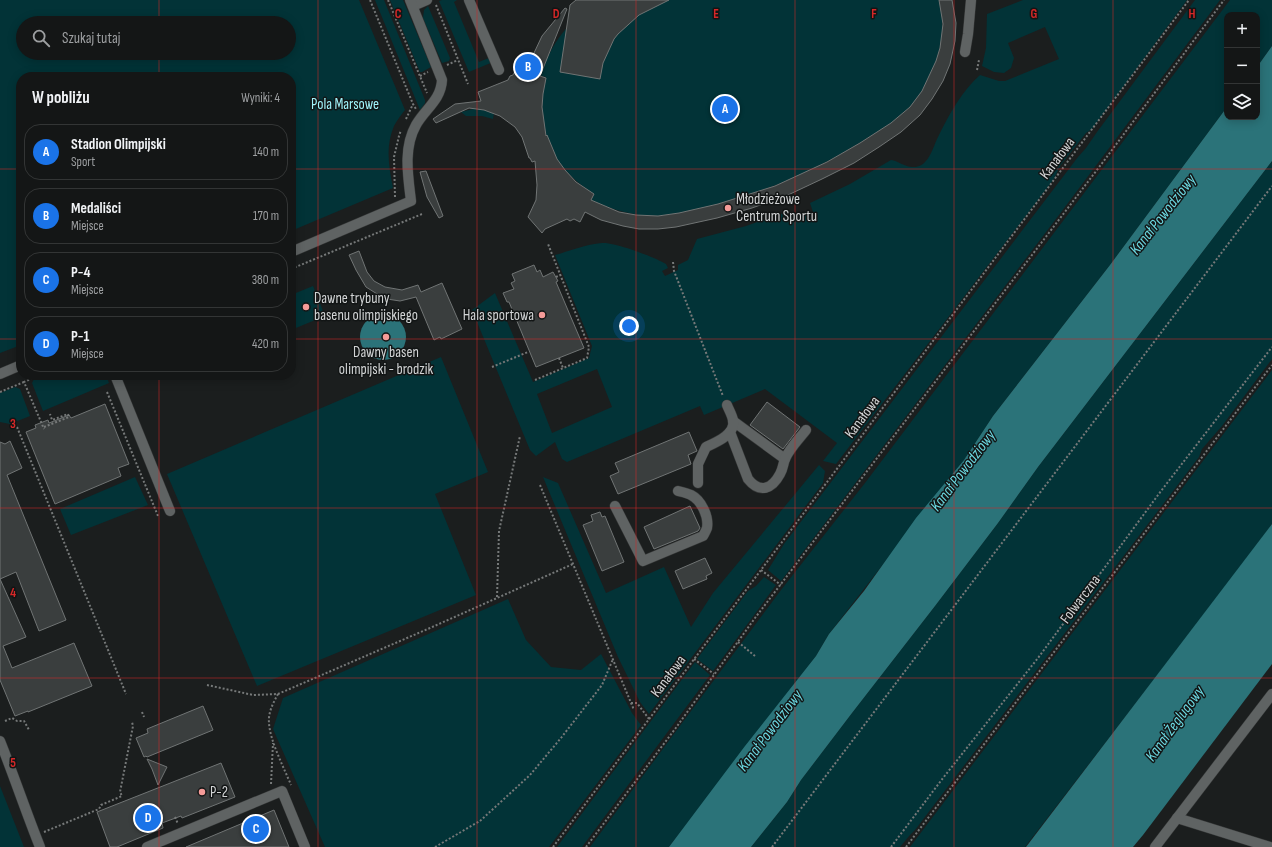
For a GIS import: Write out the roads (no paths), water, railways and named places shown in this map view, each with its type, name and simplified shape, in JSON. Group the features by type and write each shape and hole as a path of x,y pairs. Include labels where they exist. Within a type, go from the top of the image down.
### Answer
{"street":[{"path":"296,250 411,201 408,152 413,132 422,116 436,99 442,80 411,3 427,0"},
{"path":"469,0 499,70"},
{"path":"965,52 971,0"},
{"path":"0,374 16,367"},
{"path":"116,380 170,511"},
{"path":"727,405 733,421 785,459"},
{"path":"698,483 698,464 706,447 718,442 730,432 733,421"},
{"path":"730,432 748,479 759,489 769,487 775,481 781,473 785,459 806,430"},
{"path":"615,506 643,561 703,536 707,528 705,511 700,503 692,495 678,491"},
{"path":"1155,847 1272,694"},
{"path":"0,741 40,847"},
{"path":"147,847 164,844 282,791 305,847"},
{"path":"1177,818 1270,847"}],"water":[{"name":"Kanał Powodziowy","path":"1272,46 1272,161 1038,467 998,523 935,606 801,780 787,802 751,847 669,847 745,746 816,656 829,634 864,591 916,518 964,460 993,416 1110,265 1224,111 1224,120 1260,120 1260,63"},
{"path":"383,314 396,318 402,324 406,337 402,350 396,356 383,360 370,356 364,350 360,337 364,324 370,318"},
{"name":"Kanał Żeglugowy","path":"1272,524 1272,664 1143,835 1133,847 1026,847"}],"place":[{"name":"Medaliści","path":"528,67"},
{"name":"Stadion Olimpijski","path":"725,109"},
{"name":"Młodzieżowe Centrum Sportu","path":"728,208"},
{"name":"Dawne trybuny basenu olimpijskiego","path":"306,307"},
{"name":"Hala sportowa","path":"542,315"},
{"name":"Dawny basen olimpijski - brodzik","path":"386,337"},
{"name":"P-2","path":"202,792"},
{"name":"P-1","path":"148,818"},
{"name":"P-4","path":"256,829"}],"park label":[{"name":"Pola Marsowe","path":"345,104"}]}
